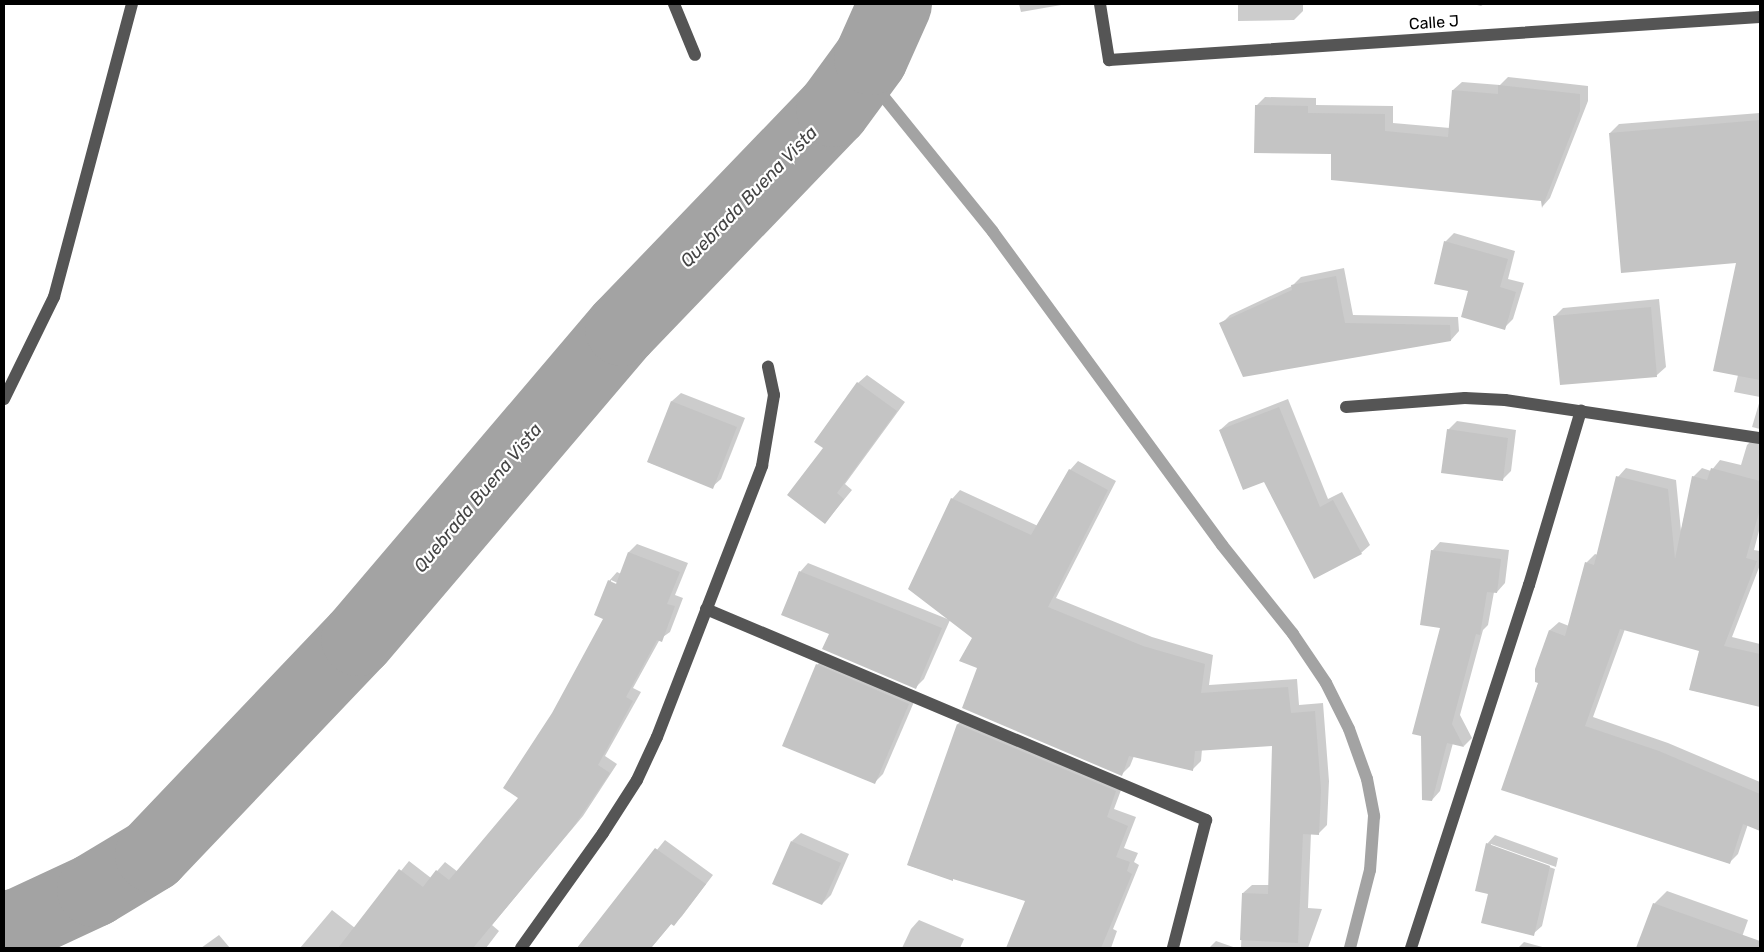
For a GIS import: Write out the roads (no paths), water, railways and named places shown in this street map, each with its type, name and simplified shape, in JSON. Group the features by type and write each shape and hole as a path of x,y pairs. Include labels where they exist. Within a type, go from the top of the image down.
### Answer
{"street":[{"path":"4,399 54,297 132,4"},
{"path":"674,4 695,55"},
{"name":"Calle J","path":"1100,4 1109,60 1760,17"},
{"path":"521,948 603,833 637,780 657,737 762,466 774,395 768,367"},
{"path":"1346,407 1465,398 1505,400 1760,438"},
{"path":"1411,948 1528,585 1580,411"},
{"path":"706,609 1206,820 1173,948"}],"waterway":[{"name":"Quebrada Buena Vista","path":"4,928 19,925 94,890 152,855 358,639 622,329 833,110 871,58 895,4"},
{"path":"862,70 993,232 1222,545 1293,634 1326,683 1349,729 1367,779 1374,816 1370,870 1350,948"}]}
